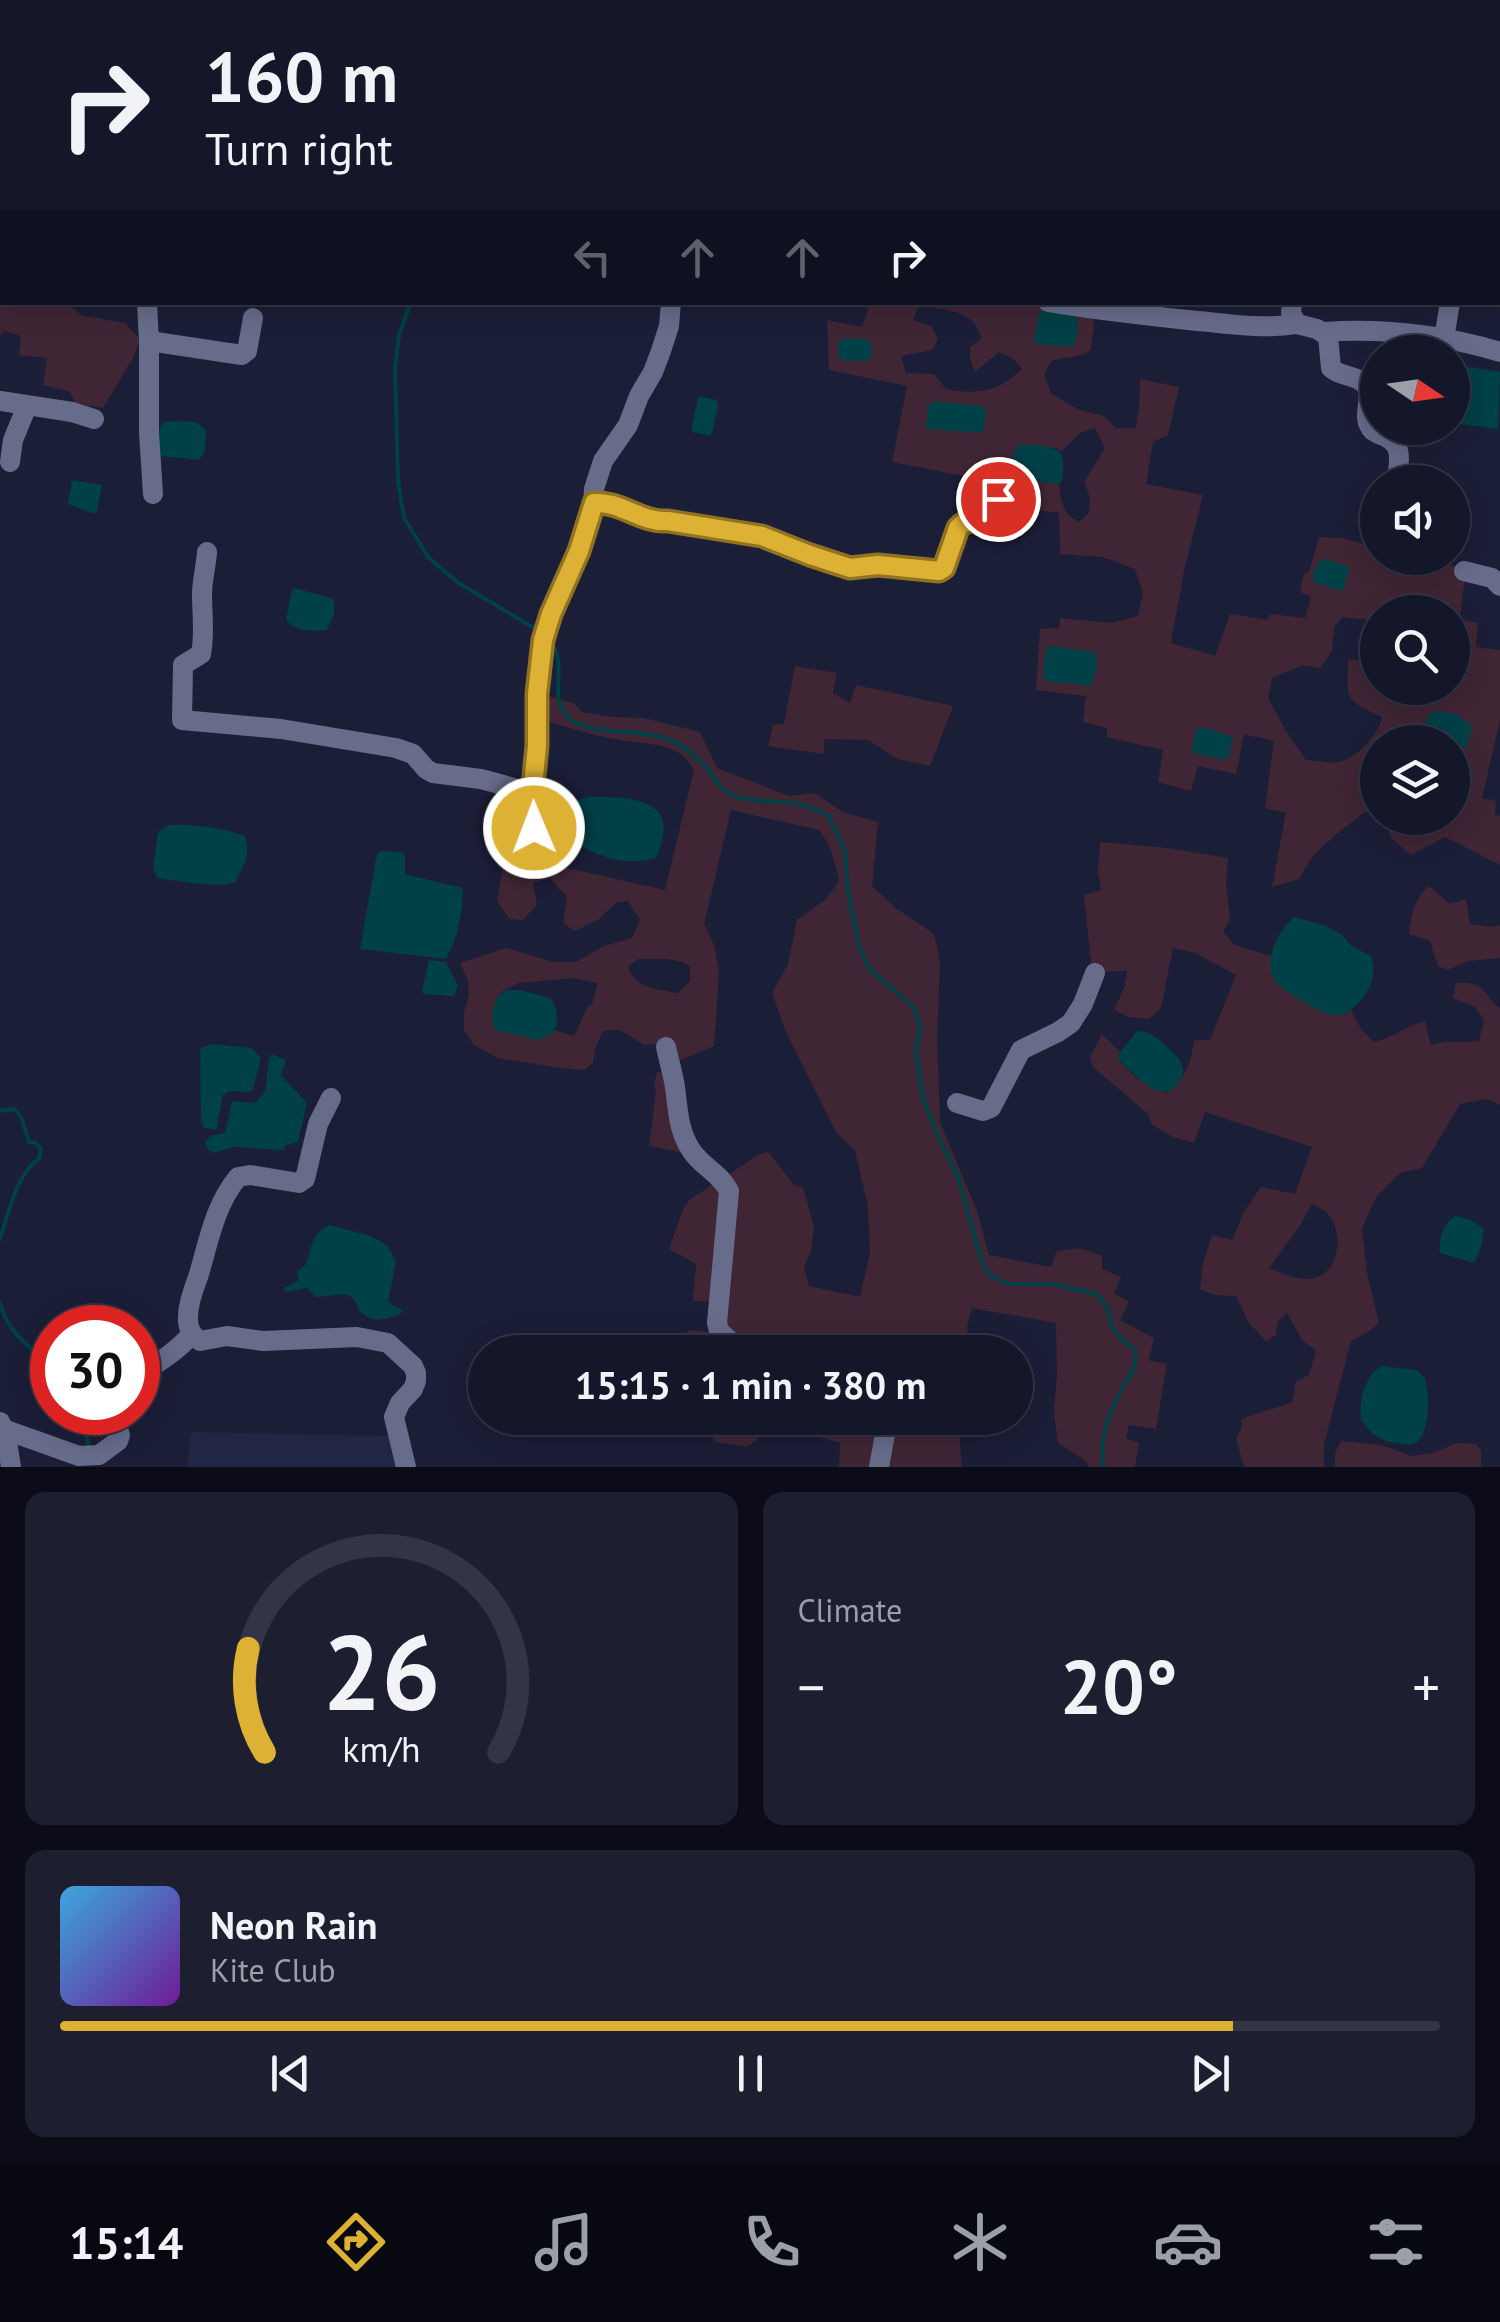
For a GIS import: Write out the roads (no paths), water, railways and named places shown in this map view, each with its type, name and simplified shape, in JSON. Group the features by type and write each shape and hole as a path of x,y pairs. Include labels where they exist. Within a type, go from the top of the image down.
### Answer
{"street":[{"path":"147,305 154,494"},
{"path":"534,828 532,793 543,640 579,551 603,461 628,425 654,372 668,326 670,305"},
{"path":"1066,305 1214,322 1297,324 1323,332 1366,330 1415,335"},
{"path":"1292,305 1297,324"},
{"path":"1444,335 1450,305"},
{"path":"149,341 242,355 247,351 252,318"},
{"path":"1323,332 1330,344 1331,368 1338,375 1357,379 1366,386 1367,422 1374,432 1398,447 1398,465"},
{"path":"1470,344 1500,352"},
{"path":"0,402 94,419"},
{"path":"10,462 13,440 27,406"},
{"path":"594,503 617,505 658,522 762,536 850,568 878,565 939,571 944,568 958,528 980,518 988,504 998,499"},
{"path":"206,552 203,642 201,654 183,665 182,720 298,732 396,748 413,754 433,773 481,779 532,793"},
{"path":"1470,572 1492,578 1500,586"},
{"path":"957,1103 983,1112 991,1108 1022,1050 1071,1023 1095,973"},
{"path":"666,1047 676,1106 691,1151 725,1182 729,1191 717,1322 723,1335"},
{"path":"331,1098 318,1124 305,1178 299,1183 238,1177 228,1190 212,1224 188,1317 192,1334 200,1340 226,1336 263,1341 357,1337 388,1344 416,1373 413,1388 394,1417 406,1467"},
{"path":"160,1363 192,1334"},
{"path":"2,1425 80,1456 100,1455 120,1435"},
{"path":"2,1425 12,1467"},
{"path":"878,1467 882,1435"}],"waterway":[{"path":"410,305 399,335 395,367 398,480 404,518 428,557 457,582 539,631"},
{"path":"549,641 558,659 559,701 578,724 668,739 694,755 731,794 750,800 799,804 828,815 845,851 848,892 860,950 871,971 913,1006 920,1026 916,1052 923,1098 958,1177 982,1263 991,1276 1008,1284 1053,1284 1096,1294 1108,1308 1112,1327 1135,1350 1132,1371 1106,1426 1103,1467"},
{"path":"0,1111 14,1109 21,1117 29,1142 41,1149 39,1159 19,1184 0,1239"},
{"path":"0,1303 14,1331 30,1348"},
{"path":"87,1435 89,1447"}]}
